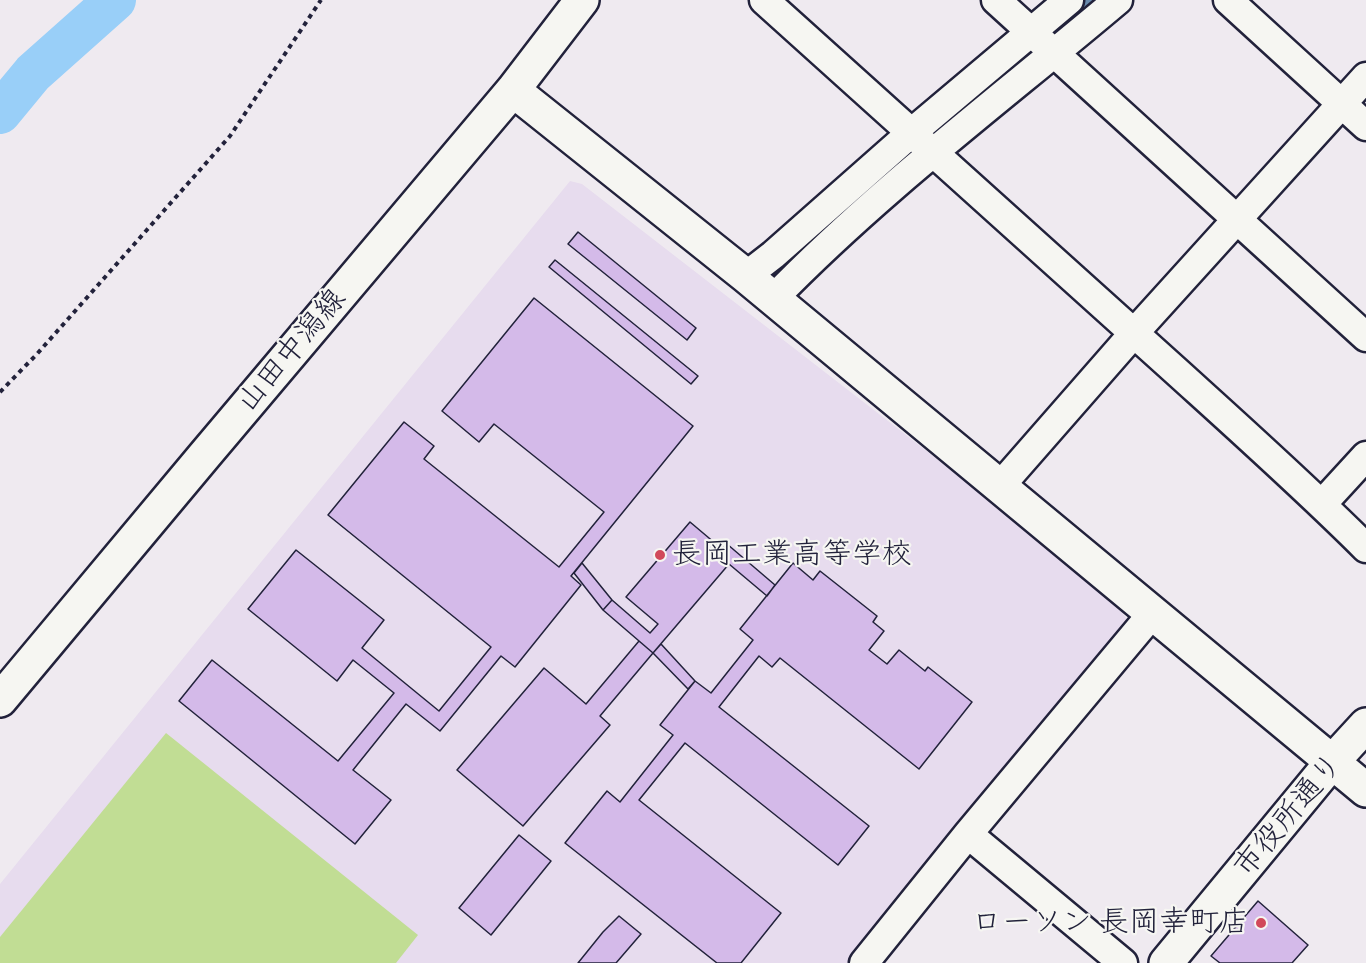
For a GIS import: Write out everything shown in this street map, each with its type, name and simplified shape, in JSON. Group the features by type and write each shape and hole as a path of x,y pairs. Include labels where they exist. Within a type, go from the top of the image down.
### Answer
{"street":[{"name":"山田中潟線","path":"0,700 513,90 582,0"},
{"path":"764,0 1322,504 1366,548"},
{"path":"996,0 1366,337"},
{"path":"746,276 1069,0"},
{"path":"773,298 818,253 932,153 1118,0"},
{"path":"1228,0 1366,126"},
{"path":"1001,485 1134,333 1366,77"},
{"path":"513,90 746,276 1001,485 1152,614 1366,790"},
{"path":"1322,504 1366,456"},
{"path":"864,963 968,834 1152,614"},
{"name":"市役所通り","path":"1166,963 1332,762 1366,725"},
{"path":"968,834 1123,963"}],"path":[{"path":"0,392 230,136 321,0"}],"shaded area":[{"name":"長岡工業高等学校","path":"570,181 582,184 990,500 1120,610 1129,622 847,963 0,963 0,884"}],"green space":[{"path":"166,733 418,935 396,963 0,963 0,937"}],"building":[{"path":"578,232 696,328 687,340 568,244"},
{"path":"555,260 698,376 691,384 549,267"},
{"path":"534,298 693,426 571,576 581,585 515,667 501,656 440,731 406,704 353,770 391,800 355,844 179,701 212,660 338,761 394,693 353,660 337,681 248,609 296,550 384,620 362,648 439,711 491,647 328,515 404,422 434,446 424,459 559,567 604,512 494,424 479,442 442,411"},
{"path":"690,522 722,549 727,544 775,585 767,596 729,564 653,653 603,610 612,600 650,633 658,624 626,597"},
{"path":"582,563 612,600 603,610 574,573"},
{"path":"793,563 813,580 820,571 877,616 873,622 884,631 869,650 887,664 899,650 925,671 928,667 972,702 919,769 780,658 772,667 759,656 719,707 869,826 838,865 685,743 639,800 781,913 741,963 717,963 565,843 607,791 620,802 673,735 660,725 695,681 711,693 753,640 740,629"},
{"path":"639,641 653,653 600,716 610,725 523,826 457,770 544,668 586,704"},
{"path":"661,644 695,681 688,689 653,653"},
{"path":"519,835 551,861 491,935 459,908"},
{"name":"ローソン 長岡幸町店","path":"1258,901 1308,945 1292,963 1220,963 1211,956"},
{"path":"619,916 641,934 616,963 578,963 603,932"}],"waterway":[{"path":"0,113 33,73 115,0"},
{"path":"1074,14 1090,0"}],"place":[{"name":"長岡工業高等学校","path":"660,555"},
{"name":"ローソン 長岡幸町店","path":"1261,923"}]}
